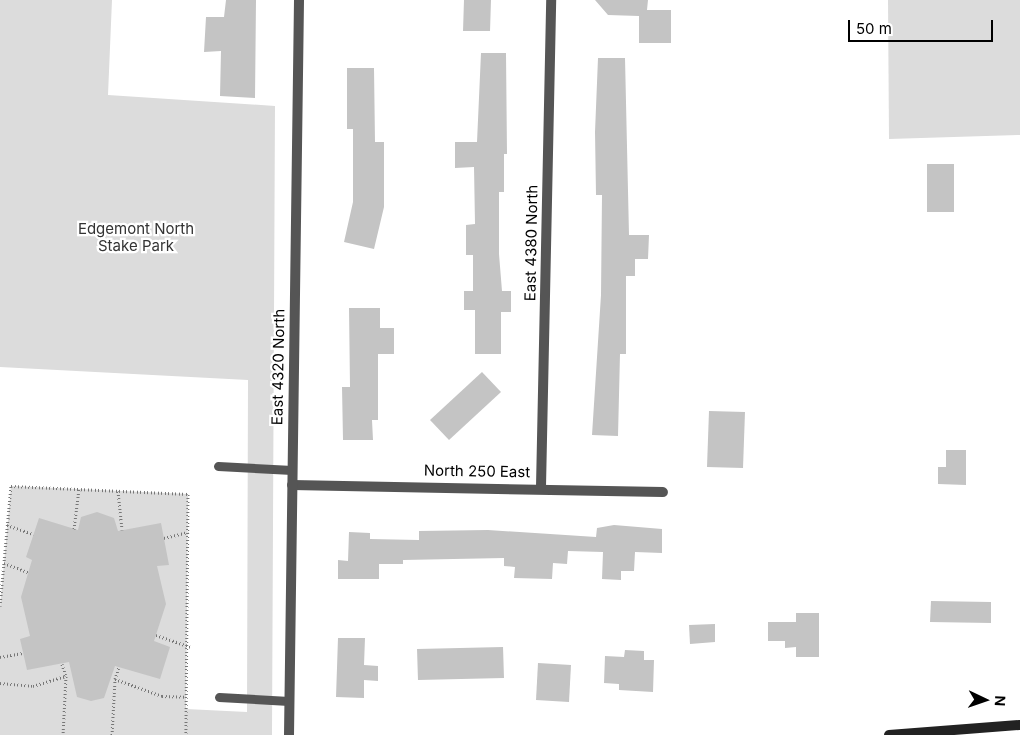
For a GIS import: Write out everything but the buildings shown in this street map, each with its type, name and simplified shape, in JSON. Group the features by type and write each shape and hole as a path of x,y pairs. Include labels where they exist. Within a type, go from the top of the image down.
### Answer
{"main road":[{"path":"889,735 1020,725"}],"street":[{"name":"East 4320 North","path":"289,735 299,0"},
{"name":"East 4380 North","path":"540,487 552,0"},
{"name":"North 250 East","path":"292,485 540,487 663,492"}],"lane":[{"path":"218,466 292,470"},
{"path":"219,697 289,701"}],"path":[{"path":"0,606 11,486 188,494 190,647 186,697 186,735"},
{"path":"74,529 79,490"},
{"path":"118,491 122,530"},
{"path":"8,525 33,534"},
{"path":"164,538 188,532"},
{"path":"4,562 28,572"},
{"path":"156,635 190,647"},
{"path":"0,657 23,653"},
{"path":"62,664 66,676 62,735"},
{"path":"112,735 115,679 119,667"},
{"path":"0,683 33,686 66,676"},
{"path":"115,679 162,696 186,697"}],"green space":[{"name":"Edgemont North Stake Park","path":"0,0 112,0 108,95 275,106 272,735 0,735 0,607 11,486 188,494 186,709 247,712 248,380 0,367"},
{"path":"888,0 1020,0 1020,135 889,139"}]}
